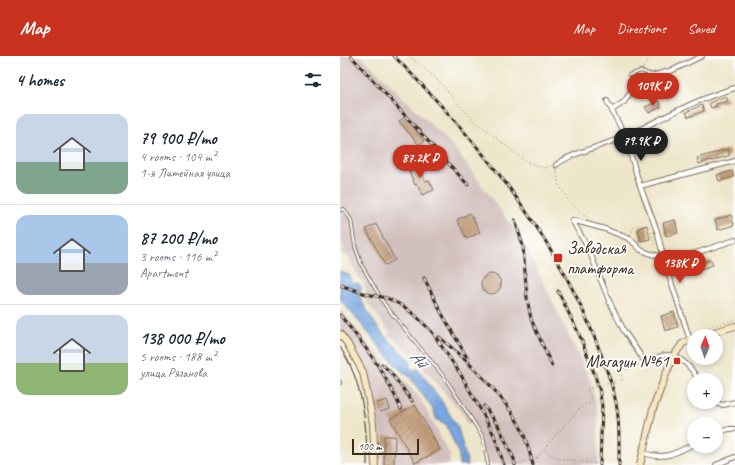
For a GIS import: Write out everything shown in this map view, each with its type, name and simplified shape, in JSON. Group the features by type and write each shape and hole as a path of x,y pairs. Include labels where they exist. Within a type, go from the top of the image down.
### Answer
{"street":[{"path":"612,110 624,102 637,83 644,78 673,70 702,56"},
{"path":"556,166 560,162 574,155 625,136 680,108 735,88"},
{"path":"607,101 625,136 640,186 657,231 664,263 688,329"},
{"path":"640,186 735,161"},
{"path":"663,255 651,254 641,250 630,239 605,229 572,220 588,248 610,303 624,331 645,362 665,355 674,356 695,373"},
{"path":"664,263 735,240"},
{"path":"723,330 735,326"},
{"path":"340,334 350,348 363,372 373,423 375,465"},
{"path":"640,465 653,409 674,356 682,344 687,340"},
{"path":"723,405 735,402"},
{"path":"723,430 729,428 735,429"},
{"path":"643,453 652,456 665,457 687,447"},
{"path":"716,465 735,457"}],"lane":[{"path":"629,76 641,71 653,76"},
{"path":"340,210 344,209 351,220 355,246 362,266 385,305 445,378 483,437 488,465"}],"path":[{"path":"409,56 436,78 470,117 524,160 544,168 556,166 558,185 568,201 594,225"},
{"path":"641,71 650,56"},
{"path":"630,239 633,228 638,224"},
{"path":"650,232 654,244 663,255"},
{"path":"711,329 735,319"},
{"path":"513,465 537,458 583,406 592,403 587,389 622,380 620,368 623,367 626,370 645,362"},
{"path":"544,450 556,458 593,463 596,465"}],"shaded area":[{"path":"340,56 361,56 452,145 523,241 591,381 598,415 598,465 485,465 472,424 468,425 463,414 427,372 393,337 390,338 388,335 390,332 366,301 366,289 346,254 343,255 341,250 344,249 340,236"},
{"path":"340,309 368,343 420,398 450,455 449,465 382,465 382,435 380,435 375,402 368,379 348,339 340,329"}],"water":[{"path":"340,270 341,272 349,275 354,284 358,283 362,288 358,294 375,323 383,334 412,363 409,365 412,370 417,368 441,400 458,428 468,465 459,465 459,455 446,424 437,420 432,408 410,377 396,366 340,299"}],"building":[{"path":"726,96 728,101 716,104 717,106 711,108 709,103"},
{"path":"659,101 661,107 649,113 645,107"},
{"path":"702,105 704,111 688,117 686,112"},
{"path":"405,117 424,141 419,145 399,121"},
{"path":"728,149 730,155 699,164 697,158"},
{"path":"417,162 425,181 429,180 434,190 422,195 417,184 415,185 407,167"},
{"path":"732,171 734,177 719,181 717,175"},
{"path":"470,213 480,232 467,239 457,220"},
{"path":"731,215 734,225 718,230 715,220"},
{"path":"675,220 678,233 666,236 663,223"},
{"path":"376,224 395,260 385,265 366,229"},
{"path":"647,225 650,239 641,241 638,228"},
{"path":"711,260 713,265 695,271 693,265"},
{"path":"491,274 498,277 501,284 498,291 491,294 484,291 481,284 484,277"},
{"path":"674,312 678,327 665,331 661,316"},
{"path":"387,400 390,409 380,412 377,403"},
{"path":"415,405 440,450 415,463 390,419"},
{"path":"384,436 395,436 394,465 384,465"}],"tram line":[{"path":"340,347 348,360 359,389 365,419 367,465"}],"railway":[{"path":"351,56 468,185"},
{"path":"394,56 454,120 483,154 510,188 535,224 558,262 578,301 607,370 618,415 619,465"},
{"path":"515,220 523,246 527,298 531,319 552,366"},
{"path":"424,278 441,312 469,361"},
{"path":"340,285 366,294 387,298 403,306 416,316 432,332 461,375 478,405 494,435 504,465"},
{"path":"558,291 579,334 599,388 602,406 600,465"},
{"path":"340,315 374,360 401,409"},
{"path":"439,337 485,380 515,417 527,443 533,465"},
{"path":"382,364 391,373 412,401"},
{"path":"484,406 498,425 514,459 515,465"}],"place":[{"name":"Заводская платформа","path":"558,258"},
{"name":"Магазин №61","path":"677,361"}],"water label":[{"name":"Ай","path":"419,359"}]}
